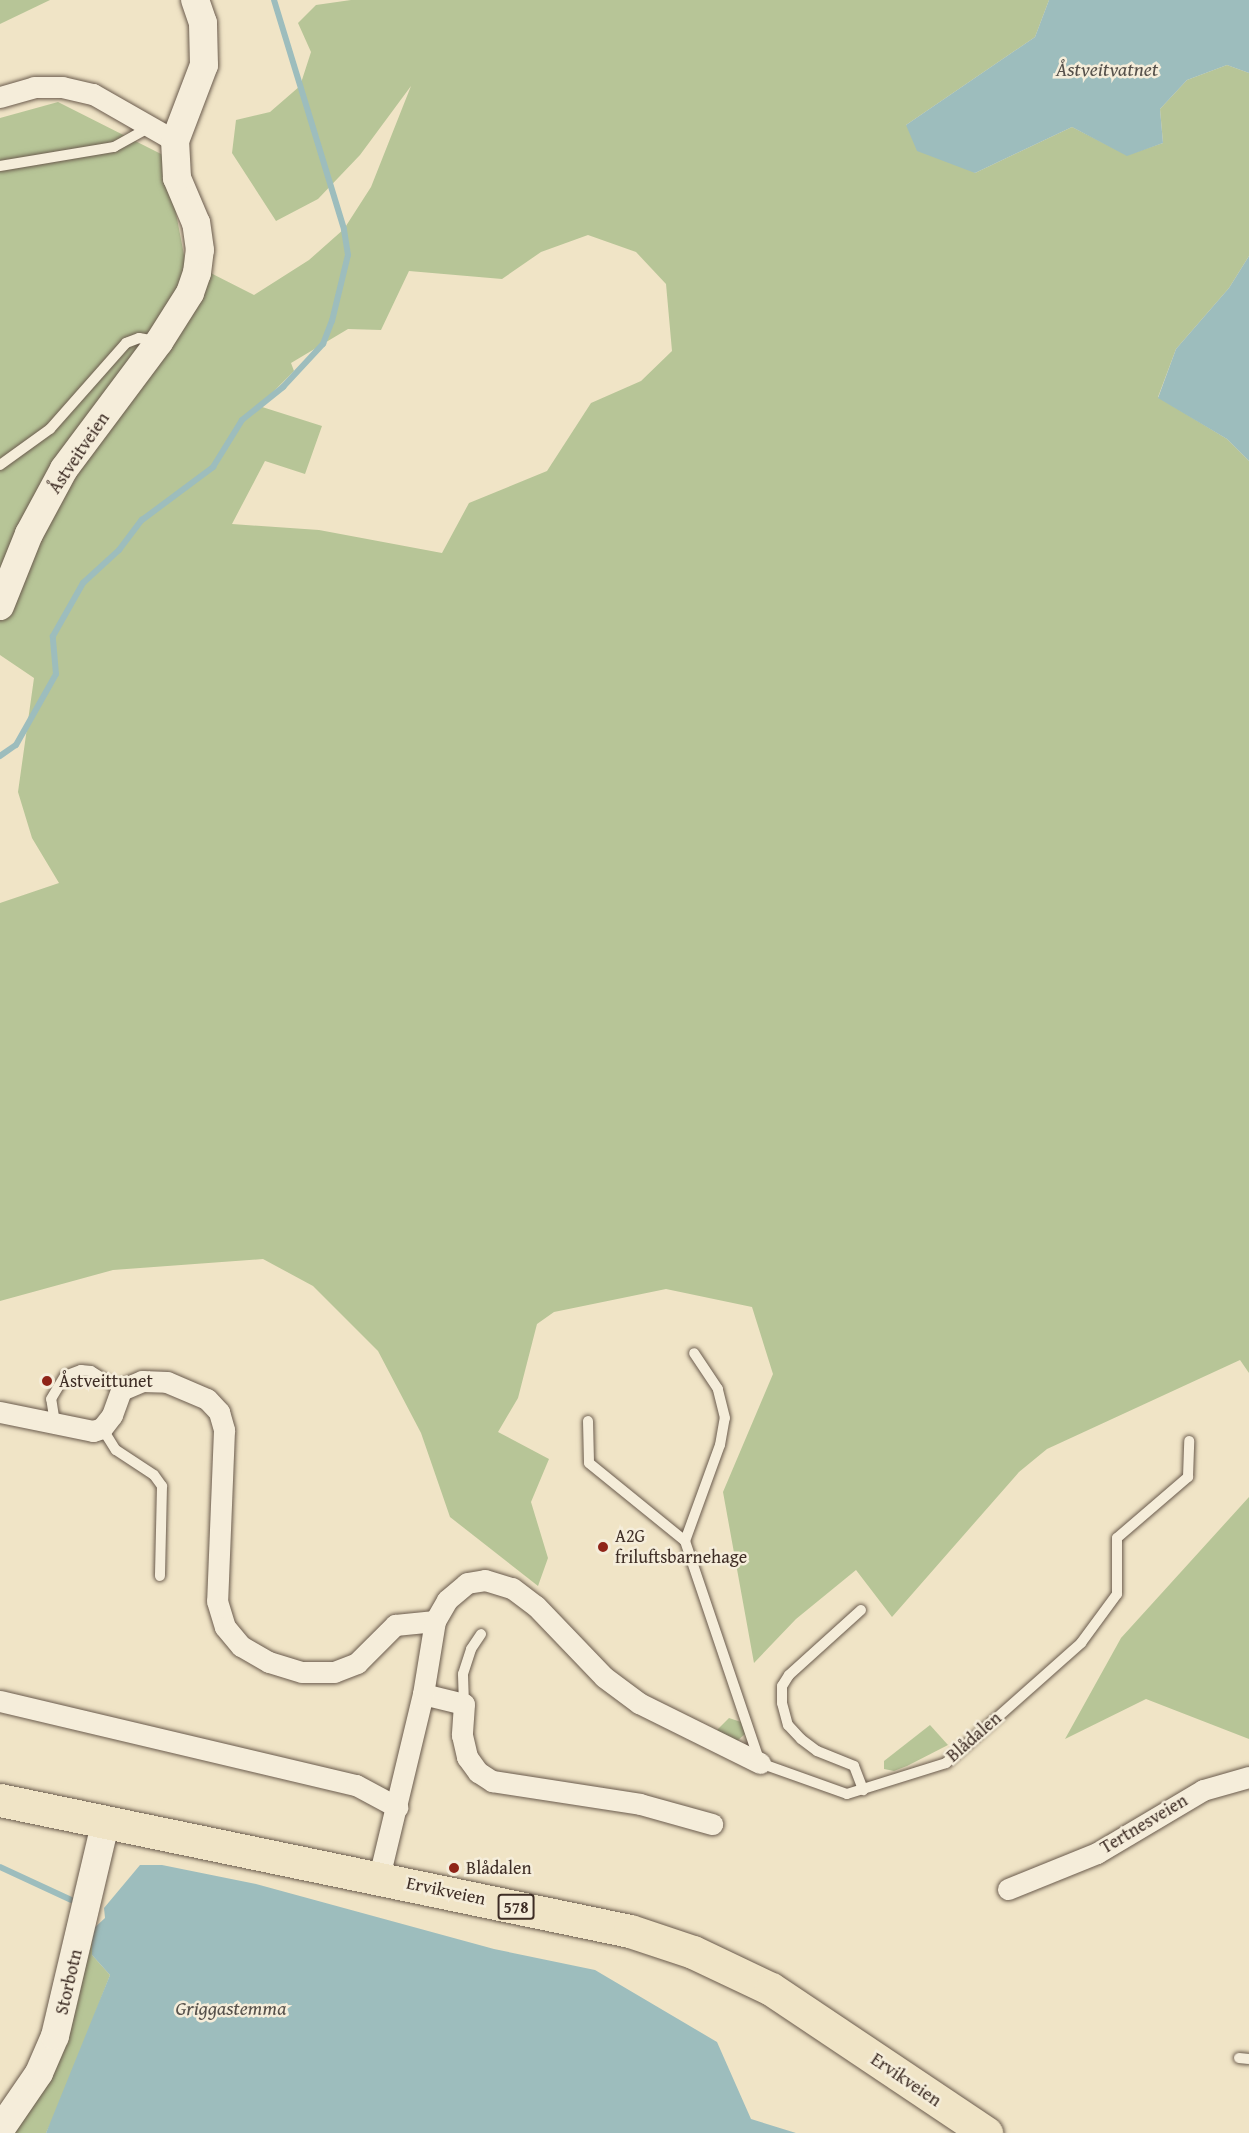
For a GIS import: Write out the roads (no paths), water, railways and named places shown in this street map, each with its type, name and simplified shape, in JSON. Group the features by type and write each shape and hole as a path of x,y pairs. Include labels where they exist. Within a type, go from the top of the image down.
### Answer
{"main road":[{"name":"Ervikveien","path":"0,1800 630,1931 693,1952 771,1989 986,2133"}],"street":[{"name":"Åstveitveien","path":"0,606 29,534 63,470 159,342 190,293 200,250 196,223 177,178 175,141 204,65 203,23 195,0"},
{"path":"0,97 34,87 62,87 93,94 175,141"},
{"path":"0,1412 93,1431 102,1428 112,1415 121,1390 142,1381 167,1382 207,1399 219,1412 225,1430 217,1601 225,1627 241,1646 269,1662 302,1672 334,1672 357,1663 395,1625 435,1621"},
{"name":"Blådalen","path":"379,1877 423,1694 435,1621 447,1600 467,1583 485,1580 512,1588 536,1606 604,1677 639,1703 760,1763"},
{"path":"423,1694 464,1698 462,1735 467,1757 478,1772 492,1781 640,1804 712,1824"},
{"path":"0,1701 356,1785 397,1807"},
{"name":"Tertnesveien","path":"1008,1890 1097,1853 1203,1790 1249,1777"},
{"name":"Storbotn","path":"0,2130 39,2073 55,2037 106,1821"}],"lane":[{"path":"0,166 114,147 150,127"},
{"name":"Åstveitveien","path":"0,465 50,429 126,343 139,338 159,342"},
{"path":"685,1541 720,1445 725,1418 718,1389 694,1353"},
{"path":"55,1423 51,1399 65,1376 81,1370 91,1371 121,1390"},
{"path":"588,1421 589,1462 685,1541 760,1763"},
{"path":"102,1428 116,1450 154,1475 162,1486 160,1576"},
{"name":"Blådalen","path":"760,1763 847,1794 946,1763 1081,1643 1117,1594 1117,1538 1188,1477 1189,1441"},
{"path":"861,1610 789,1674 782,1686 782,1703 788,1725 801,1739 817,1751 854,1766 863,1790"},
{"path":"464,1698 463,1674 471,1649 481,1634"},
{"path":"464,1698 473,1678"}],"water":[{"name":"Åstveitvatnet","path":"1049,0 1249,0 1249,73 1227,65 1187,80 1160,109 1163,143 1127,156 1072,127 975,173 917,151 906,125 1035,37"},
{"path":"1249,256 1249,461 1227,439 1158,398 1176,349 1229,288"},
{"name":"Griggastemma","path":"140,1865 162,1865 256,1884 494,1949 595,1970 717,2042 751,2119 796,2133 46,2133 110,1975 92,1955 92,1930 105,1918 104,1908"}],"waterway":[{"path":"0,756 16,745 56,674 53,636 83,583 119,550 142,520 213,467 242,420 283,387 323,344 332,321 348,255 344,229 274,0"},
{"path":"0,1867 71,1900"}],"place":[{"name":"Åstveittunet","path":"47,1381"},
{"name":"A2G friluftsbarnehage","path":"603,1547"},
{"name":"Blådalen","path":"454,1868"}]}
